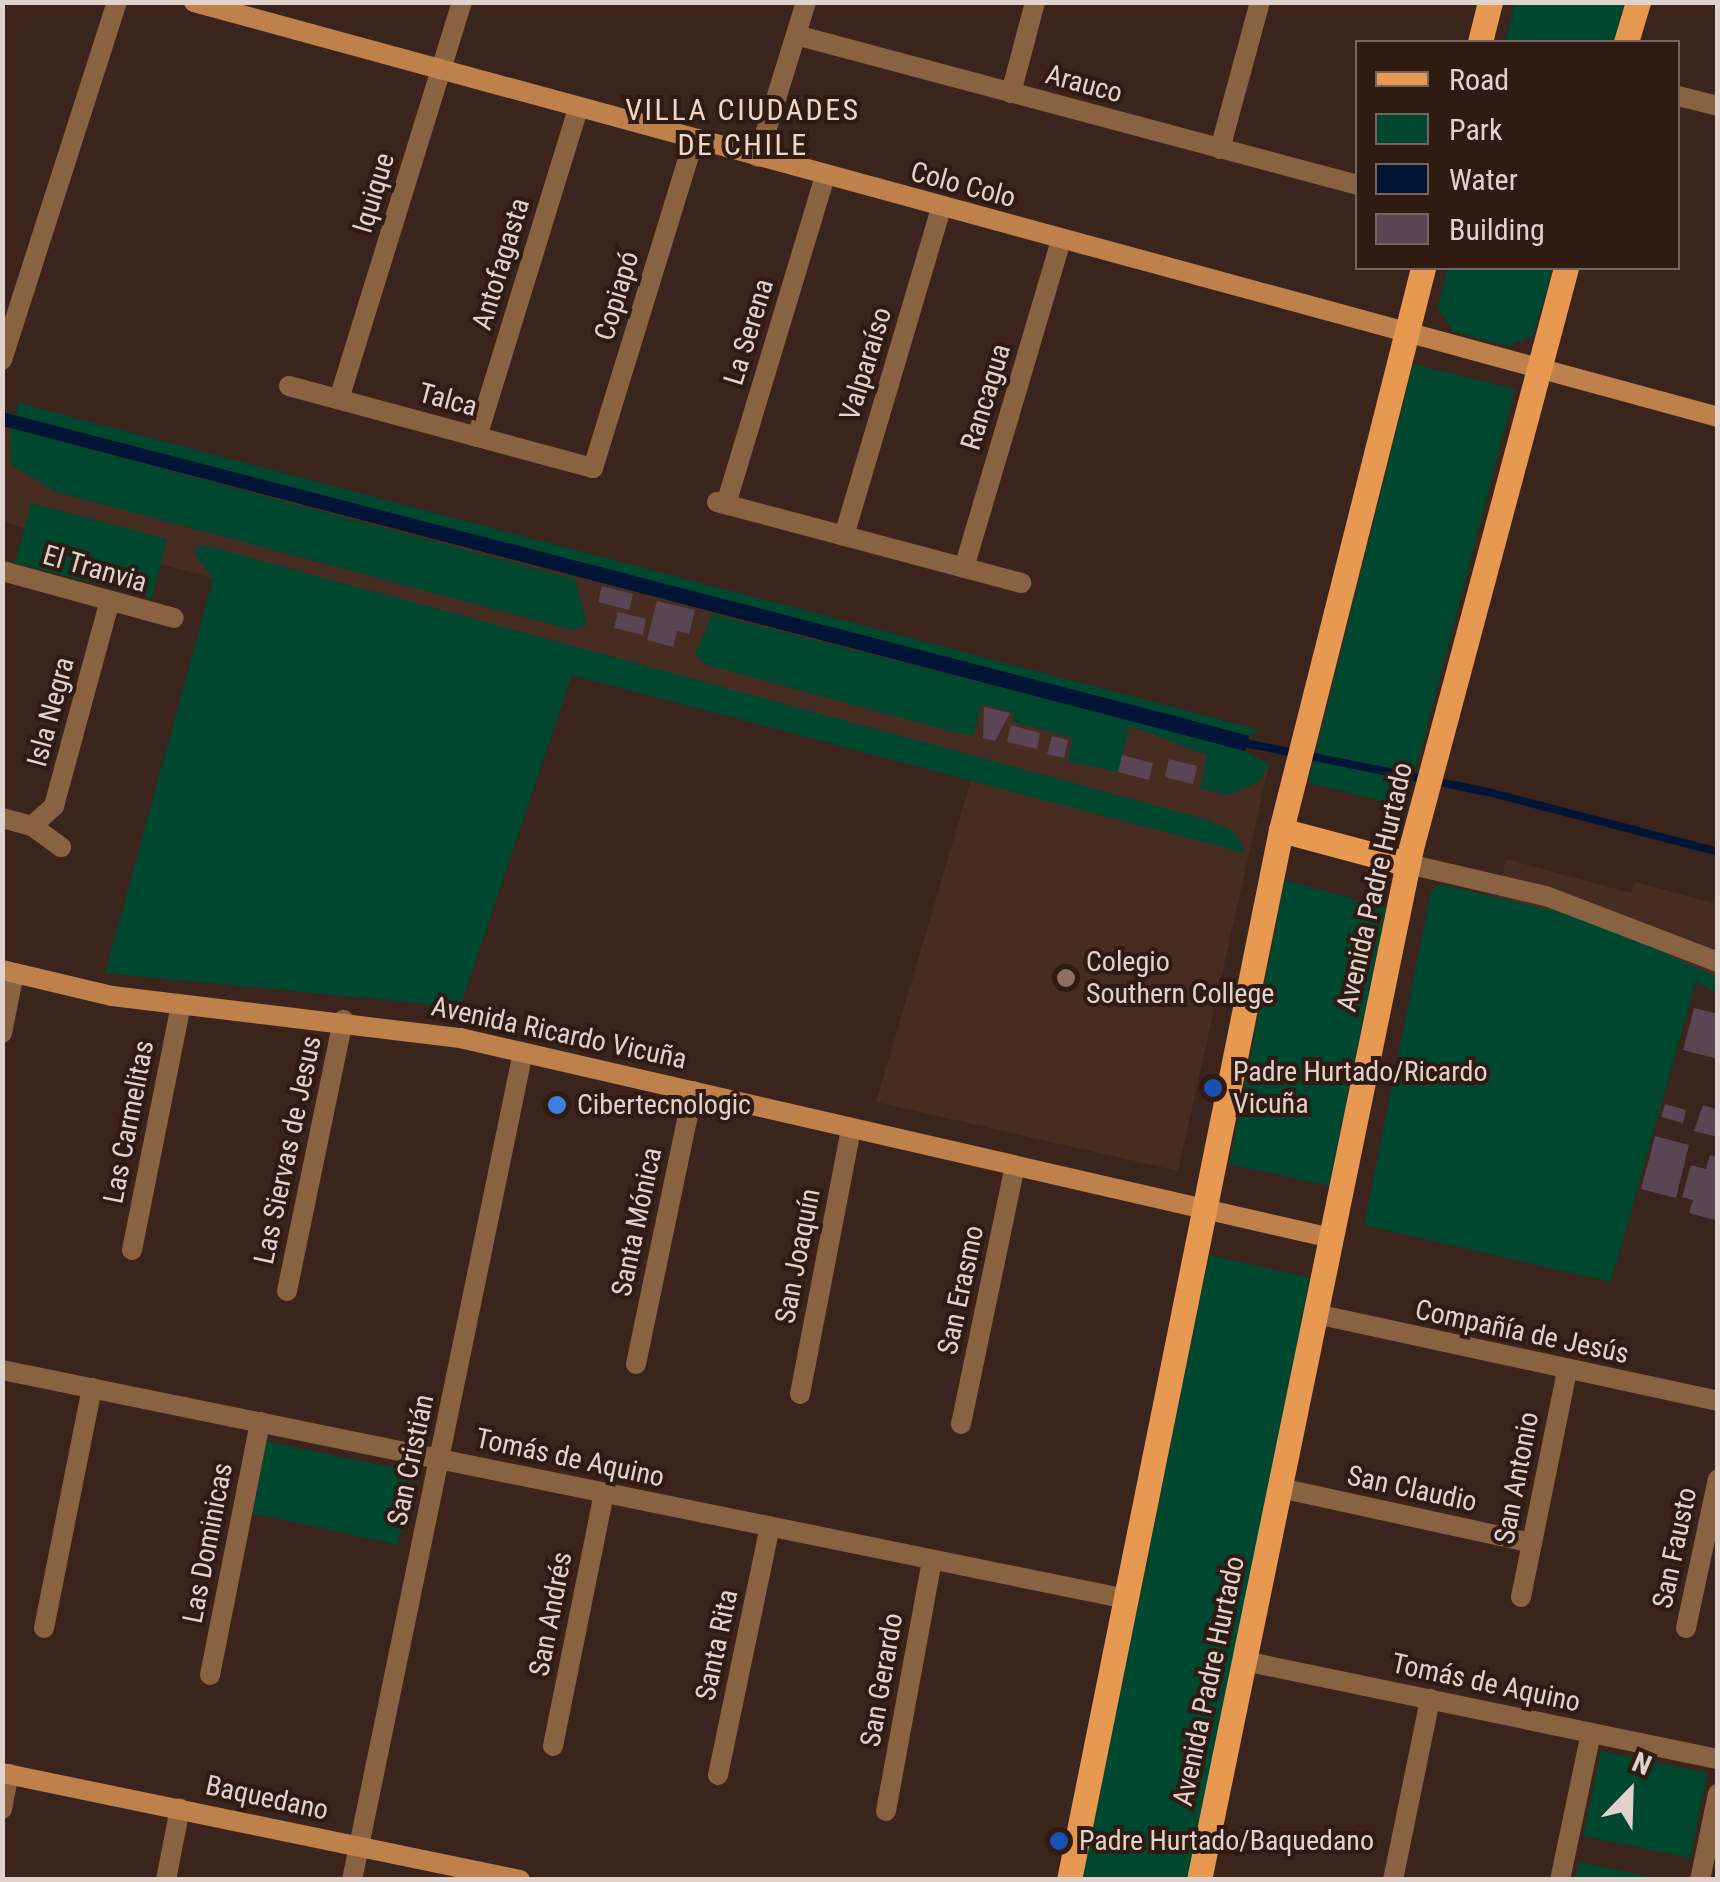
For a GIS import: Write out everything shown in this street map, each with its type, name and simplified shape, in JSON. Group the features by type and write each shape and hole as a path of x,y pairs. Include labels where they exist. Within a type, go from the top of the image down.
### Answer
{"main road":[{"path":"1480,40 1490,2"},
{"path":"1627,40 1638,2"},
{"path":"1069,1880 1281,830 1422,270"},
{"name":"Avenida Padre Hurtado","path":"1199,1880 1408,864 1565,270"},
{"path":"1281,830 1408,864"}],"street":[{"path":"2,360 117,2"},
{"name":"Colo Colo","path":"194,2 1405,336 1718,417"},
{"name":"Iquique","path":"339,399 462,2"},
{"path":"758,158 806,2"},
{"path":"1011,93 1035,2"},
{"path":"1220,149 1260,2"},
{"name":"Arauco","path":"796,35 1355,185"},
{"path":"1680,96 1718,106"},
{"name":"Antofagasta","path":"478,437 578,108"},
{"name":"Copiapó","path":"593,468 694,140"},
{"name":"La Serena","path":"825,176 722,503 844,536"},
{"name":"Valparaíso","path":"844,536 941,208"},
{"name":"Rancagua","path":"964,568 1061,241"},
{"name":"Talca","path":"288,386 593,468"},
{"path":"844,536 1020,584"},
{"name":"El Tranvia","path":"2,571 174,618"},
{"name":"Isla Negra","path":"32,826 54,806 109,603"},
{"path":"2,818 32,826 61,847"},
{"path":"1408,864 1546,896 1718,962"},
{"path":"2,1034 8,972"},
{"name":"Avenida Ricardo Vicuña","path":"8,972 181,1005 342,1020 523,1052 1331,1238"},
{"name":"Las Carmelitas","path":"132,1250 181,1005"},
{"name":"Las Siervas de Jesus","path":"287,1291 342,1020"},
{"name":"San Cristián","path":"352,1880 523,1052"},
{"name":"Santa Mónica","path":"636,1364 693,1091"},
{"name":"San Joaquín","path":"800,1394 851,1128"},
{"name":"San Erasmo","path":"961,1424 1016,1166"},
{"name":"Compañía de Jesús","path":"1316,1314 1718,1401"},
{"name":"Tomás de Aquino","path":"2,1370 1127,1599"},
{"name":"San Antonio","path":"1521,1597 1567,1370"},
{"path":"44,1628 92,1388"},
{"name":"Las Dominicas","path":"210,1675 260,1422"},
{"name":"San Fausto","path":"1686,1628 1718,1479"},
{"name":"San Claudio","path":"1280,1488 1532,1543"},
{"name":"San Andrés","path":"553,1746 604,1493"},
{"name":"Santa Rita","path":"718,1774 770,1526"},
{"name":"San Gerardo","path":"886,1811 932,1560"},
{"name":"Tomás de Aquino","path":"1244,1661 1718,1759"},
{"path":"1394,1880 1430,1699"},
{"path":"1560,1880 1591,1733"},
{"path":"2,1809 6,1774"},
{"name":"Baquedano","path":"6,1774 520,1880"},
{"path":"1700,1880 1718,1794"},
{"path":"166,1880 180,1808"}],"shaded area":[{"path":"2,426 1245,751 1269,764 1178,1171 876,1102 971,780 3,522"},
{"path":"1506,859 1631,893 1635,882 1717,904 1717,993 1696,981 1491,920"}],"green space":[{"path":"1515,3 1624,3 1615,40 1506,40"},
{"path":"1447,270 1552,270 1533,336 1508,346 1452,331 1438,307"},
{"path":"1413,364 1515,389 1406,808 1308,782"},
{"path":"19,403 1260,730 1249,736 448,532 15,415"},
{"path":"10,428 575,579 587,625 572,630 57,492 11,465"},
{"path":"31,503 167,539 152,598 15,563"},
{"path":"204,545 1205,819 1235,832 1245,853 572,675 460,1007 105,973 213,579 193,550"},
{"path":"712,614 1153,726 1245,751 1269,764 1259,782 1228,795 1200,788 1207,755 1130,726 1118,772 1068,761 1073,738 1013,722 1014,713 982,704 973,736 957,733 707,665 695,655"},
{"path":"1285,880 1386,908 1329,1186 1229,1164"},
{"path":"1439,884 1593,920 1717,977 1717,993 1696,981 1611,1282 1364,1225 1431,891"},
{"path":"1209,1255 1310,1278 1189,1879 1082,1880"},
{"path":"266,1441 413,1472 398,1545 253,1513"},
{"path":"1601,1751 1707,1773 1690,1858 1583,1836"},
{"path":"1579,1862 1662,1879 1575,1879"}],"water":[{"path":"2,412 1249,736 1245,751 3,426"}],"building":[{"path":"602,586 633,594 629,610 598,602"},
{"path":"657,601 695,610 689,634 677,631 673,647 647,640"},
{"path":"618,612 646,619 643,635 614,628"},
{"path":"984,707 1010,713 995,741 983,738"},
{"path":"1011,725 1040,733 1037,749 1007,742"},
{"path":"1052,736 1068,740 1064,758 1047,754"},
{"path":"1122,755 1153,763 1149,780 1118,772"},
{"path":"1169,759 1197,766 1193,784 1165,777"},
{"path":"1694,1008 1718,1014 1718,1059 1683,1050"},
{"path":"1665,1104 1686,1110 1683,1123 1661,1117"},
{"path":"1703,1105 1718,1110 1718,1137 1694,1131"},
{"path":"1655,1136 1689,1145 1676,1198 1641,1189"},
{"path":"1710,1155 1718,1157 1715,1220 1689,1213 1693,1200 1682,1197 1691,1165 1706,1169"}],"waterway":[{"path":"1240,742 1488,792 1718,852"}],"place":[{"name":"Colegio Southern College","path":"1066,978"},
{"name":"Padre Hurtado/Ricardo Vicuña","path":"1213,1088"},
{"name":"Cibertecnologic","path":"557,1105"},
{"name":"Padre Hurtado/Baquedano","path":"1059,1841"}],"district":[{"name":"VILLA CIUDADES DE CHILE","path":"743,127"}]}
